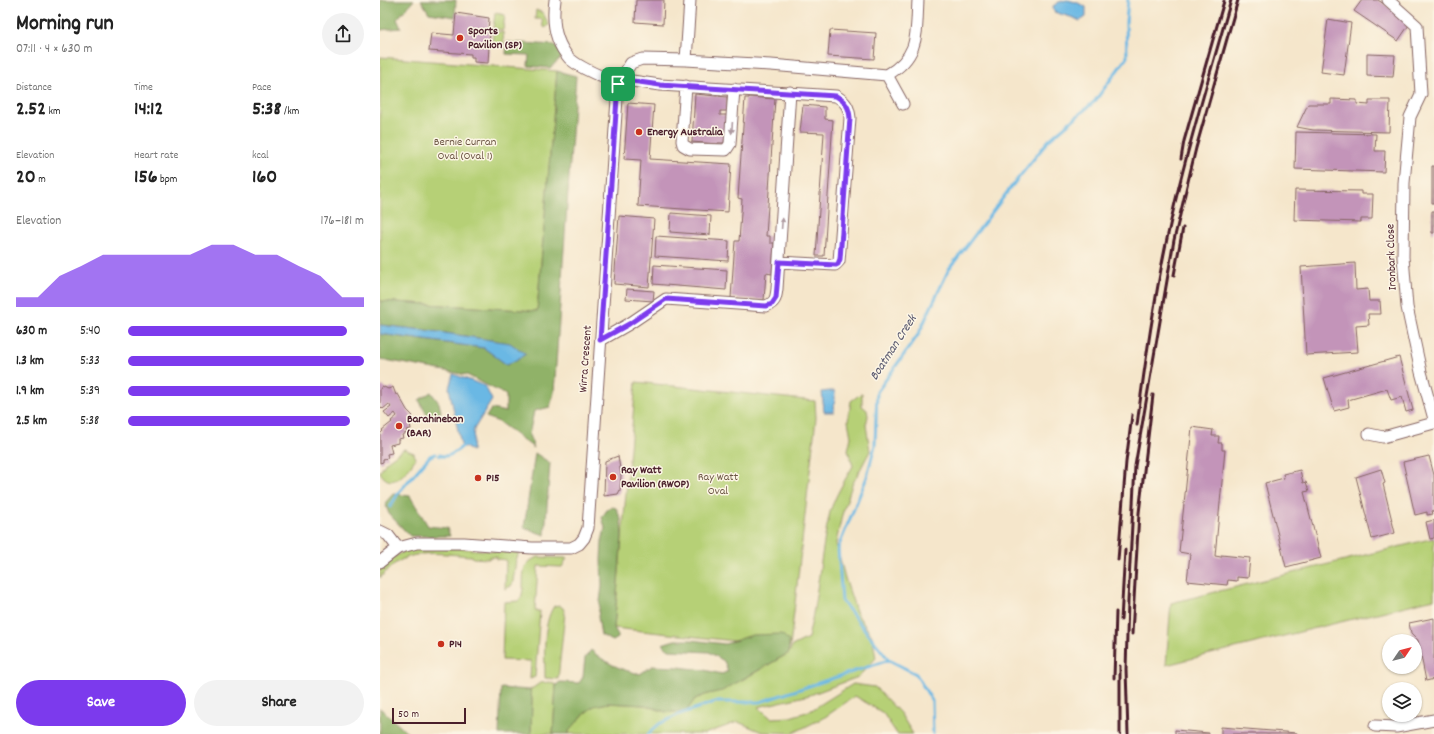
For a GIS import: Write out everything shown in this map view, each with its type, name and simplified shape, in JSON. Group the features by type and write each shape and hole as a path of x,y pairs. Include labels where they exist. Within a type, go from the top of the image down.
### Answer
{"street":[{"path":"555,0 553,19 554,29 558,39 570,58 580,66 618,84 632,81 836,96 847,104 850,126 839,261 836,265 779,262"},
{"path":"686,60 690,0"},
{"path":"618,84 631,63 642,58 771,65 887,75 895,71 909,57 916,40 918,0"},
{"name":"Ironbark Close","path":"1388,0 1417,26 1421,94 1410,117 1404,183 1403,257 1407,307 1420,372 1434,418"},
{"path":"887,75 903,104"},
{"name":"Wirra Crescent","path":"380,562 398,548 417,543 431,542 563,549 571,548 579,544 584,538 588,528 618,84"},
{"path":"686,86 682,141 683,145 690,149 726,150 728,148 730,144 734,89"},
{"path":"600,340 629,324 666,299 766,306 772,304 776,298 790,92"},
{"path":"1369,434 1383,437 1434,424"},
{"path":"380,531 388,535 398,548"},
{"path":"1375,726 1396,727 1434,720"}],"green space":[{"path":"380,0 414,0 397,19 401,28 380,30"},
{"path":"421,0 456,0 455,17 429,13"},
{"path":"536,10 543,13 549,25 545,28 543,26 542,19 535,19"},
{"path":"495,13 505,15 503,30 493,29"},
{"path":"493,32 503,32 504,47 492,46"},
{"path":"507,42 555,45 563,56 550,68 528,66 529,55 506,54"},
{"name":"Bernie Curran Oval (Oval 1)","path":"380,57 557,71 537,311 380,301"},
{"path":"557,71 576,76 554,393 550,407 534,411 529,435 534,448 499,422 486,417 491,409 506,412 506,395 467,375 380,359 380,334 484,348 507,365 526,354 509,343 432,331 380,325 380,301 537,311"},
{"name":"Ray Watt Oval","path":"636,382 815,401 816,418 790,647 614,628"},
{"path":"431,392 439,403 441,412 435,417 427,415 419,400"},
{"path":"862,393 862,406 867,410 868,416 866,425 870,451 852,485 842,515 836,543 845,578 857,614 872,636 876,658 858,677 810,695 758,707 771,718 790,717 810,711 853,684 875,687 900,713 913,734 897,734 883,713 855,696 825,717 793,733 762,732 738,722 704,734 569,734 569,731 584,714 594,706 608,703 644,705 666,712 680,712 687,709 695,699 742,680 789,653 792,646 808,638 830,512 837,494 853,466 848,450 851,437 848,421 851,401"},
{"path":"404,449 414,453 415,459 404,474 399,478 389,481 384,478 380,472 386,462"},
{"path":"535,453 550,463 545,535 524,528"},
{"path":"393,494 410,496 428,526 447,528 450,536 410,536 389,514 385,503"},
{"path":"612,507 616,508 621,519 622,536 614,628 618,638 613,641 601,635 598,617 602,586 602,541 605,528 602,517 607,510"},
{"path":"1434,538 1434,599 1166,665 1171,603"},
{"path":"415,547 455,548 519,553 516,560 513,582 511,586 505,589 506,560 497,559 497,557 489,557 489,559 445,554 418,555 398,562 380,578 380,568 396,556"},
{"path":"538,557 567,558 562,567 538,566 535,611 540,611 535,677 530,679 531,661 502,660 504,602 518,601 521,598 523,592 524,574 527,564 531,560"},
{"path":"559,605 563,608 565,613 558,679 545,678 546,631 550,613 554,606"},
{"path":"782,634 789,641 789,653 722,691 695,699 688,709 680,712 666,712 644,705 608,703 594,706 584,714 569,731 569,734 553,734 556,685 560,682 579,683 583,677 585,658 591,650 602,659 614,665 640,674 652,666 678,667 722,674 728,671 724,661 709,652 669,650 662,644 675,640 691,640 725,644 752,635"},
{"path":"550,682 556,685 553,734 531,734 532,699 530,690 540,683"},
{"path":"501,688 530,690 532,699 531,734 499,734"},
{"path":"380,708 405,731 409,734 380,734"}],"water":[{"path":"1067,0 1076,2 1086,7 1086,17 1080,21 1054,12 1053,6 1059,2"},
{"path":"380,325 510,343 526,354 507,365 484,348 380,334"},
{"path":"453,374 485,386 492,400 474,429 472,451 461,445 449,388"},
{"path":"835,391 834,412 824,412 822,392"}],"building":[{"path":"636,0 664,0 663,24 635,22"},
{"path":"1362,0 1378,0 1411,22 1398,41 1354,11"},
{"name":"Sports Pavilion (SP)","path":"456,13 489,18 488,34 490,34 489,42 487,42 487,46 489,46 488,63 474,62 474,57 471,57 471,54 429,51 431,33 454,35"},
{"path":"1328,19 1351,23 1344,75 1321,72"},
{"path":"830,30 876,33 874,59 828,56"},
{"path":"1367,54 1395,55 1393,77 1367,76"},
{"path":"695,94 727,97 727,111 720,111 720,115 727,115 724,143 692,142"},
{"path":"745,98 775,99 766,236 770,236 770,243 774,243 772,274 766,273 764,300 731,298 735,241 739,241 742,199 738,198"},
{"path":"1331,99 1357,100 1357,104 1369,105 1369,100 1390,100 1389,132 1313,130 1297,127 1308,104 1331,104"},
{"name":"Energy Australia","path":"628,103 654,105 650,159 731,164 728,212 638,206 641,160 624,159"},
{"path":"803,105 825,107 825,119 833,120 824,256 816,256 824,133 800,132"},
{"path":"1296,132 1376,134 1375,151 1385,151 1384,172 1295,169"},
{"path":"1432,166 1434,166 1434,203 1432,203"},
{"path":"1295,190 1361,191 1361,194 1373,194 1372,219 1361,219 1361,222 1294,220"},
{"path":"1432,211 1434,211 1434,233 1432,233"},
{"path":"671,213 711,216 710,235 670,232"},
{"path":"619,216 654,219 649,287 614,284"},
{"path":"656,236 729,241 728,261 655,256"},
{"path":"1355,263 1356,290 1368,289 1369,301 1380,301 1381,314 1368,314 1369,325 1356,326 1358,352 1306,355 1301,267"},
{"path":"654,265 727,270 726,290 653,284"},
{"path":"627,289 654,291 653,301 626,299"},
{"path":"1399,357 1413,410 1406,412 1402,397 1391,400 1387,389 1348,400 1349,407 1334,411 1324,378"},
{"name":"Barahineban (BAR)","path":"382,386 388,389 393,387 396,395 398,394 407,410 413,416 409,419 412,422 410,424 411,429 406,430 407,433 402,435 403,438 398,439 398,443 390,445 392,453 387,454 388,458 383,459 383,462 380,463 380,434 383,431 382,430 397,416 395,413 389,418 384,412 391,407 389,404 383,409 381,407 380,408 380,389"},
{"path":"1192,427 1213,430 1212,436 1219,436 1218,443 1222,443 1222,450 1225,450 1215,556 1221,557 1221,555 1250,558 1248,578 1237,577 1237,581 1228,580 1227,585 1187,581 1190,554 1179,552"},
{"name":"Ray Watt Pavilion (RWOP)","path":"618,456 621,475 620,490 618,494 604,496 605,461"},
{"path":"1429,456 1434,475 1434,510 1432,511 1433,514 1427,515 1427,512 1415,515 1403,462"},
{"path":"1381,469 1385,483 1383,484 1395,533 1372,539 1356,477"},
{"path":"1300,470 1303,483 1306,482 1309,491 1304,492 1321,558 1286,567 1265,483 1284,478 1283,474"},
{"path":"1434,520 1434,538 1430,539 1426,522"},
{"path":"1434,618 1434,679 1426,681 1422,660 1422,634 1412,634 1409,623"},
{"path":"1221,727 1297,733 1297,734 1221,734"},
{"path":"1175,730 1209,733 1209,734 1175,734"}],"waterway":[{"name":"Boatman Creek","path":"933,734 932,701 916,674 889,660 842,601 838,548 867,477 875,445 877,392 918,335 949,269 1049,140 1095,101 1127,57 1126,22 1128,0"},
{"path":"439,455 449,455 463,446"},
{"path":"390,507 399,492 430,456 435,454"},
{"path":"648,734 659,724 680,714 715,702 760,702 889,660"}],"railway":[{"path":"1137,425 1152,320 1172,216 1192,135 1231,0"},
{"path":"1128,734 1126,669 1135,466 1174,240 1196,148 1238,0"},
{"path":"1181,159 1184,141 1224,1"},
{"path":"1174,275 1183,228"},
{"path":"1132,634 1139,513 1153,395"},
{"path":"1118,560 1126,462 1132,415"},
{"path":"1121,620 1125,550"},
{"path":"1114,678 1116,612"},
{"path":"1120,666 1120,734"}],"place":[{"name":"Sports Pavilion (SP)","path":"460,38"},
{"name":"Energy Australia","path":"639,132"},
{"name":"Barahineban (BAR)","path":"399,426"},
{"name":"Ray Watt Pavilion (RWOP)","path":"613,477"},
{"name":"P15","path":"478,478"},
{"name":"P14","path":"441,644"}],"route":[{"path":"632,81 660,85 836,96 847,104 850,118 840,259 838,264 779,262 776,298 772,304 766,306 666,299 629,324 600,340 618,84 632,81"}]}
